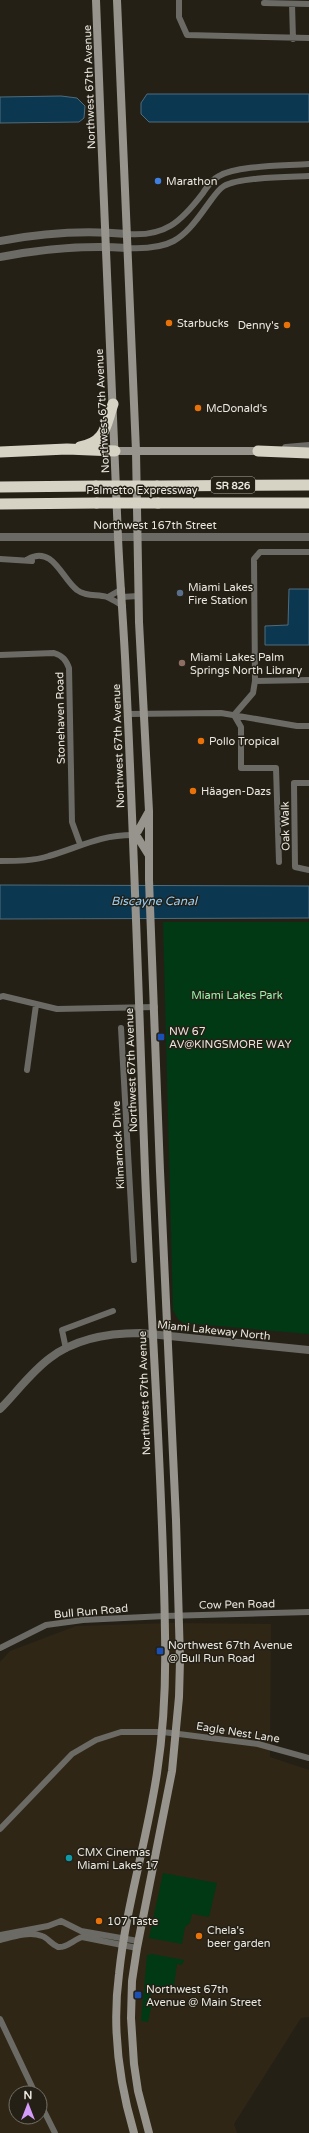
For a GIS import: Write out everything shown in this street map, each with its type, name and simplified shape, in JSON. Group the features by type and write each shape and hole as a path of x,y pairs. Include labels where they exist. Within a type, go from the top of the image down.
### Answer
{"highway":[{"path":"68,449 96,442 104,432 113,404"},
{"path":"0,452 68,449 115,451"},
{"path":"258,451 309,453"},
{"name":"Palmetto Expressway","path":"0,487 309,485"},
{"name":"Palmetto Expressway","path":"0,504 309,503"}],"main road":[{"name":"Northwest 67th Avenue","path":"96,0 104,246 128,714 145,1172 165,1616 166,1675 163,1732 151,1812 124,1942 117,1994 117,2035 122,2083 134,2133"},
{"path":"117,0 136,451 138,596 149,811 149,880 160,1171 179,1615 180,1690 176,1733 163,1821 137,1944 131,2002 133,2051 138,2091 149,2133"},
{"path":"115,451 258,451"},
{"path":"149,811 138,831 133,835 138,838 149,858"},
{"path":"145,1172 160,1171"}],"street":[{"path":"179,0 179,17 186,35 293,39 309,38"},
{"path":"264,3 309,4"},
{"path":"292,4 293,39"},
{"path":"0,242 43,234 104,232 149,234 174,226 185,215 211,182 225,173 309,164"},
{"path":"0,257 46,249 104,246 150,248 176,241 187,232 224,186 236,182 309,176"},
{"path":"258,451 309,446"},
{"name":"Northwest 167th Street","path":"0,537 309,537"},
{"path":"234,715 253,693 255,682 254,559 260,552 309,552"},
{"path":"0,560 28,559 47,562 58,568 80,592 108,597 123,606"},
{"path":"108,597 122,593 138,596"},
{"name":"Stonehaven Road","path":"0,655 54,653 62,656 67,661 70,668 72,822 80,844"},
{"path":"255,682 309,680"},
{"path":"128,714 221,713 297,726 309,726"},
{"path":"234,715 241,727 241,768 276,768 279,862"},
{"name":"Oak Walk","path":"309,783 294,783 295,867 309,870"},
{"path":"0,861 49,856 80,844 108,836 133,835"},
{"path":"0,997 3,996 57,1009 155,1007"},
{"path":"27,1070 36,1004"},
{"name":"Kilmarnock Drive","path":"121,1028 134,1260"},
{"path":"66,1349 62,1330 113,1311"},
{"name":"Miami Lakeway North","path":"0,1409 50,1358 91,1337 114,1333 153,1335 309,1350"},
{"name":"Cow Pen Road","path":"165,1616 309,1612"},
{"name":"Bull Run Road","path":"0,1648 46,1625 84,1620 165,1616"},
{"name":"Eagle Nest Lane","path":"0,1829 67,1758 84,1746 102,1737 120,1732 176,1733 258,1744 309,1758"},
{"path":"0,1935 48,1926 61,1921 81,1931 124,1942"},
{"path":"0,1940 35,1934 46,1938 58,1947 66,1946 82,1937 137,1944"},
{"path":"0,2019 31,2085"},
{"path":"48,2119 55,2133"}],"shaded area":[{"path":"171,1623 271,1624 270,1757 309,1770 309,2017 301,2018 234,2124 237,2133 0,2133 0,1662 10,1651 76,1626"}],"green space":[{"name":"Miami Lakes Park","path":"163,922 309,922 309,1334 183,1323 178,1319 173,1310"},
{"path":"163,1873 217,1883 209,1917 192,1914 190,1923 185,1927 182,1944 149,1938"},
{"path":"152,1954 184,1960 182,1965 177,1964 173,1994 162,1992 162,1988 152,1986 150,1998 153,1999 148,2022 141,2021 147,1955"}],"water":[{"path":"147,94 309,94 309,122 149,122 141,114 141,103"},
{"path":"61,96 77,98 85,106 84,118 79,122 0,123 0,97"},
{"path":"289,589 309,589 309,645 265,645 265,626 288,625"},
{"name":"Biscayne Canal","path":"0,885 309,886 309,918 0,919"}],"place":[{"name":"Marathon","path":"158,181"},
{"name":"Starbucks","path":"169,323"},
{"name":"Denny's","path":"287,325"},
{"name":"McDonald's","path":"198,408"},
{"name":"Miami Lakes Fire Station","path":"180,593"},
{"name":"Miami Lakes Palm Springs North Library","path":"182,663"},
{"name":"Pollo Tropical","path":"201,741"},
{"name":"Häagen-Dazs","path":"193,791"},
{"name":"NW 67 AV@KINGSMORE WAY","path":"161,1037"},
{"name":"Northwest 67th Avenue @ Bull Run Road","path":"160,1651"},
{"name":"CMX Cinemas Miami Lakes 17","path":"69,1858"},
{"name":"107 Taste","path":"99,1921"},
{"name":"Chela's beer garden","path":"199,1936"},
{"name":"Northwest 67th Avenue @ Main Street","path":"138,1995"}]}
